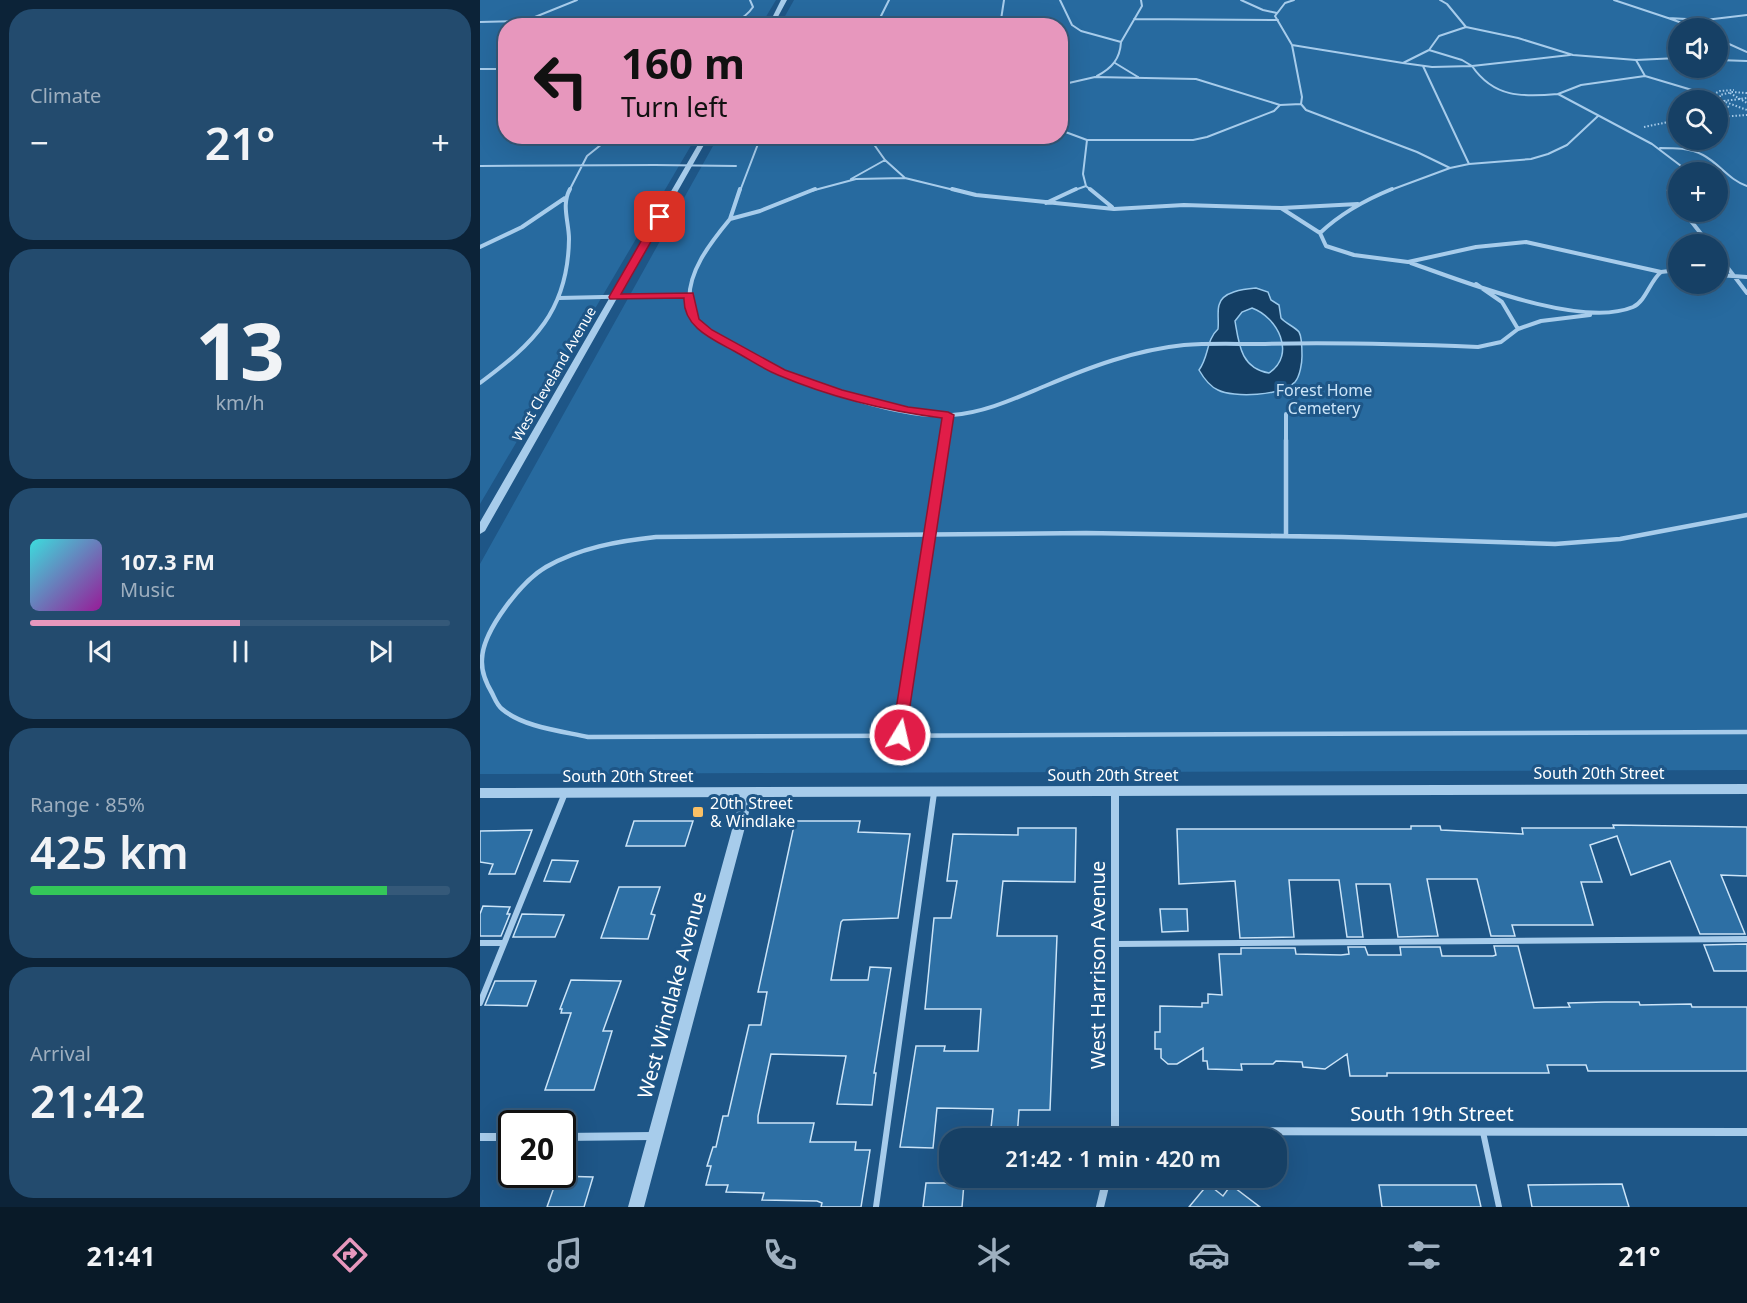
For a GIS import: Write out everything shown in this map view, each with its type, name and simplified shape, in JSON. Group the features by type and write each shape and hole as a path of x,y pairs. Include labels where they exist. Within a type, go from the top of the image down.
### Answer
{"street":[{"path":"774,18 784,0"},
{"name":"West Cleveland Avenue","path":"480,531 701,144"},
{"name":"South 20th Street","path":"480,793 1747,789"},
{"name":"West Harrison Avenue","path":"1115,792 1116,1128"},
{"name":"West Windlake Avenue","path":"636,1207 748,793"},
{"name":"South 19th Street","path":"1287,1134 1747,1132"},
{"path":"576,1137 654,1136"},
{"path":"480,1137 498,1137"},
{"path":"1100,1207 1105,1188"}],"lane":[{"path":"533,18 578,0"},
{"path":"743,18 753,7 750,0"},
{"path":"880,18 889,0"},
{"path":"1001,18 1004,0"},
{"path":"1060,0 1072,26 1081,31 1121,42"},
{"path":"1068,83 1095,77 1110,70 1121,51 1121,42 1142,6 1141,0"},
{"path":"1241,0 1263,10 1277,13"},
{"path":"1294,0 1285,3 1275,16 1292,45 1302,97 1301,104 1306,110 1417,152 1450,168"},
{"path":"1440,0 1447,4 1466,27"},
{"path":"1614,0 1668,18"},
{"path":"1722,18 1747,15"},
{"path":"1134,19 1278,20"},
{"path":"480,22 498,22"},
{"path":"1429,50 1431,43 1442,33 1466,27 1518,38 1573,55"},
{"path":"1728,43 1747,52"},
{"path":"1292,45 1423,66 1472,66 1573,55 1636,60 1668,58"},
{"path":"1403,63 1429,50 1462,60 1472,66 1479,79 1491,88 1525,95 1558,94 1581,85 1644,76 1692,90"},
{"path":"1636,60 1644,76"},
{"path":"1728,60 1747,61"},
{"path":"1115,63 1139,77"},
{"path":"1423,66 1469,164"},
{"path":"480,69 498,69"},
{"path":"1095,77 1196,79 1280,105 1301,104"},
{"path":"1558,94 1658,148 1676,162"},
{"path":"1068,133 1087,140 1179,140 1207,137 1274,111 1280,105"},
{"path":"1320,233 1333,219 1360,204 1450,168 1469,164 1531,159 1548,154 1567,145 1598,116"},
{"path":"1087,140 1083,174 1086,186 1114,209"},
{"path":"480,247 522,227 565,198 587,156 602,144"},
{"path":"758,144 730,219 708,246 696,270 689,295 694,320 708,333 782,373 850,396 908,410 948,415 968,413 1112,360 1146,350 1198,344 1334,343 1478,347 1501,342 1518,329 1541,321 1621,312 1636,306 1654,277 1661,272"},
{"path":"874,144 885,160 905,178"},
{"path":"1658,148 1701,154 1713,162"},
{"path":"849,180 885,160"},
{"path":"480,166 736,166"},
{"path":"730,219 751,215 849,180 905,178 976,195 1114,209 1184,205 1281,208 1360,204"},
{"path":"1728,179 1747,186"},
{"path":"1046,203 1062,194 1086,186"},
{"path":"480,383 511,360 544,326 558,298 564,278 569,239 565,198"},
{"path":"1281,208 1320,233 1326,246 1354,255 1408,262 1568,310 1598,314"},
{"path":"1692,222 1701,234"},
{"path":"1408,262 1476,247 1526,242 1661,272 1668,271"},
{"path":"1728,268 1747,293"},
{"path":"1728,276 1747,277"},
{"path":"1476,284 1502,300 1512,313 1518,329"},
{"path":"558,298 689,295"},
{"path":"1286,414 1286,536"},
{"path":"900,735 932,534 948,415"},
{"path":"1747,515 1620,539 1556,544 1286,536 932,534 672,535 623,540 574,555 543,569 518,594 493,626 482,656 484,682 501,709 542,727 588,737 1747,732"},
{"path":"876,1207 934,792"},
{"path":"480,1003 565,793"},
{"path":"1116,944 1747,939"},
{"path":"480,943 504,943"},
{"path":"1483,1132 1499,1207"}],"path":[{"path":"1728,90 1747,92"},
{"path":"1729,93 1747,92"},
{"path":"1729,93 1747,103"},
{"path":"1728,100 1747,98"},
{"path":"1728,104 1747,112"},
{"path":"1728,105 1747,112"},
{"path":"1728,115 1747,112"},
{"path":"1626,131 1668,122"}],"green space":[{"path":"480,0 776,0 765,18 498,18 498,144 692,144 480,504"},
{"name":"Forest Home Cemetery","path":"794,0 1747,0 1747,770 480,774 480,564 714,144 1068,144 1068,18 784,18"}],"shaded area":[{"path":"1256,288 1268,292 1271,300 1279,305 1281,318 1299,332 1302,359 1298,376 1289,387 1269,393 1246,395 1225,393 1212,386 1199,370 1211,338 1218,329 1218,308 1221,300 1229,294","holes":["1252,308 1261,313 1276,328 1283,346 1282,356 1269,373 1252,366 1247,361 1240,347 1235,321 1242,312"]}],"building":[{"path":"634,821 693,821 685,846 626,846"},
{"path":"795,821 860,821 858,832 910,834 898,918 843,920 831,980 868,980 870,967 891,968 874,1073 876,1073 872,1105 837,1104 846,1056 771,1054 758,1116 758,1123 814,1123 810,1142 856,1142 855,1150 870,1150 861,1207 821,1207 822,1203 817,1201 762,1200 764,1193 726,1192 728,1185 706,1185 711,1166 707,1166 713,1147 716,1147 723,1116 728,1116 749,1025 761,1025 767,992 758,992"},
{"path":"1613,825 1747,827 1747,876 1721,875 1745,934 1700,934 1670,861 1631,875 1617,836 1590,845 1602,882 1581,882 1593,925 1512,925 1515,936 1491,936 1477,879 1427,879 1438,936 1398,937 1390,884 1356,884 1363,937 1347,937 1339,880 1289,880 1294,937 1240,938 1235,881 1179,884 1177,829 1411,829 1411,826 1440,826 1441,830 1523,834 1522,828 1614,828"},
{"path":"1018,828 1076,828 1075,882 1003,881 997,936 1057,936 1050,1110 1019,1110 1018,1128 991,1128 993,1109 937,1108 933,1148 900,1147 916,1046 945,1046 944,1051 978,1051 981,1009 925,1009 934,918 951,918 957,881 947,881 953,834 1018,835"},
{"path":"532,830 515,874 489,874 493,864 480,862 480,831"},
{"path":"552,860 578,861 570,882 544,881"},
{"path":"619,887 660,887 651,914 655,915 648,939 601,938"},
{"path":"483,906 510,907 507,914 510,914 501,936 480,936 480,914"},
{"path":"1160,909 1187,909 1188,931 1162,932"},
{"path":"522,914 564,915 555,937 513,937"},
{"path":"1747,944 1747,971 1714,971 1704,945"},
{"path":"1494,946 1518,946 1534,1008 1570,1007 1568,1003 1605,1002 1639,1002 1640,1005 1691,1004 1692,1007 1747,1007 1747,1071 1588,1071 1586,1065 1547,1065 1549,1073 1387,1073 1387,1076 1350,1076 1347,1054 1325,1069 1303,1067 1302,1062 1276,1061 1273,1064 1241,1064 1242,1070 1208,1069 1207,1061 1203,1061 1203,1048 1177,1064 1168,1064 1161,1058 1161,1049 1155,1049 1155,1032 1160,1032 1160,1006 1202,1007 1202,1003 1208,1003 1208,994 1222,995 1219,954 1241,954 1241,948 1295,948 1296,954 1341,955 1349,954 1348,947 1365,947 1368,955 1401,955 1400,947 1440,947 1442,956 1493,956 1496,955"},
{"path":"571,980 621,981 603,1031 612,1031 594,1090 545,1090 571,1013 561,1013 562,1009 560,1009"},
{"path":"495,981 536,981 527,1006 485,1005"},
{"path":"576,1177 593,1177 584,1207 547,1207 554,1188 576,1188"},
{"path":"926,1183 939,1183 939,1188 964,1188 962,1207 923,1207"},
{"path":"1622,1184 1629,1207 1532,1207 1528,1185"},
{"path":"1379,1185 1476,1185 1481,1207 1382,1207"},
{"path":"1205,1188 1213,1188 1223,1196 1229,1188 1235,1188 1260,1207 1189,1207"}],"place":[{"name":"20th Street & Windlake","path":"698,812"}],"route":[{"path":"660,217 614,297 689,295 694,320 708,333 782,373 838,393 908,410 948,415 932,534 900,735"}]}
